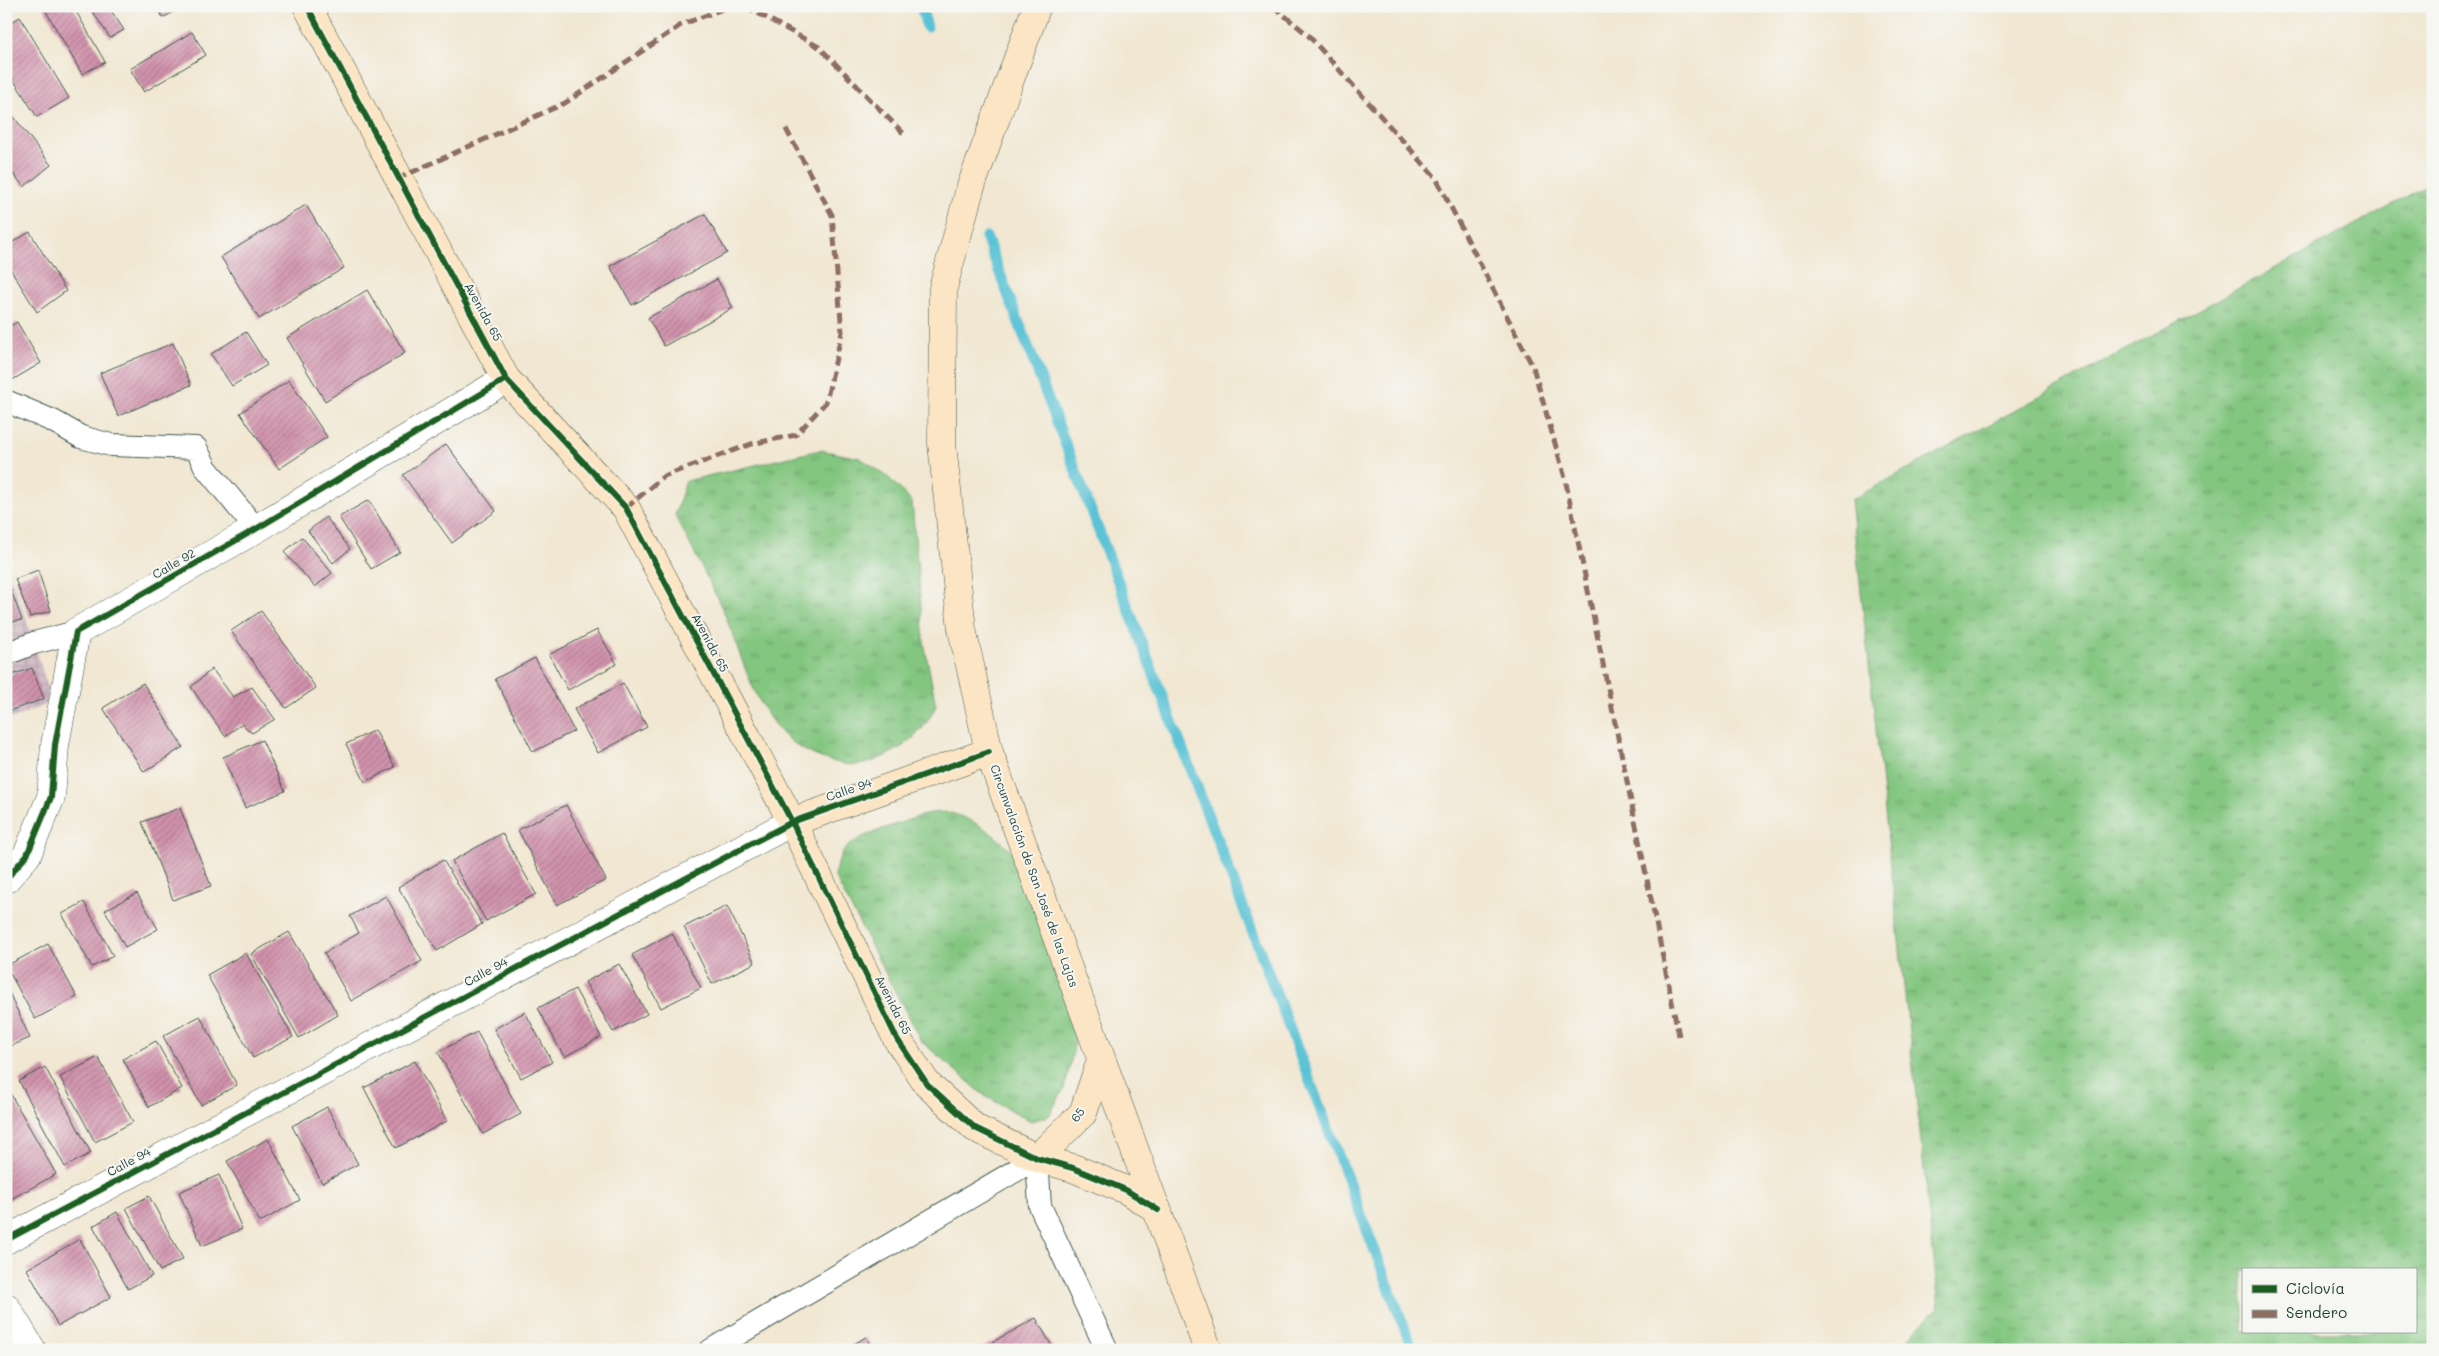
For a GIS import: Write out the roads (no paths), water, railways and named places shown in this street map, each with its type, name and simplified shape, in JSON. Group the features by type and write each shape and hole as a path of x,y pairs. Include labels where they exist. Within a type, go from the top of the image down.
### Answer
{"street":[{"name":"Avenida 65","path":"306,6 506,379 626,508 792,822 897,1040 927,1084 975,1128 1037,1158 1073,1168 1126,1190 1158,1210"},
{"name":"Circunvalación de San José de las Lajas","path":"1037,6 970,189 943,288 942,444 962,629 989,752 1208,1350"},
{"name":"Calle 92","path":"76,632 256,529 506,379"},
{"path":"6,879 27,855 51,796 55,745 76,632"},
{"name":"Calle 94","path":"6,1240 792,822 989,752"},
{"name":"65","path":"1037,1158 1083,1113 1101,1060"},
{"path":"6,1307 32,1350"}],"lane":[{"path":"6,402 53,421 81,437 111,445 196,448 206,468 256,529"},
{"path":"6,654 76,632"},
{"path":"710,1350 1037,1158 1040,1206 1107,1350"}],"waterway":[{"path":"921,6 927,27"},
{"path":"986,237 1413,1350"}]}
